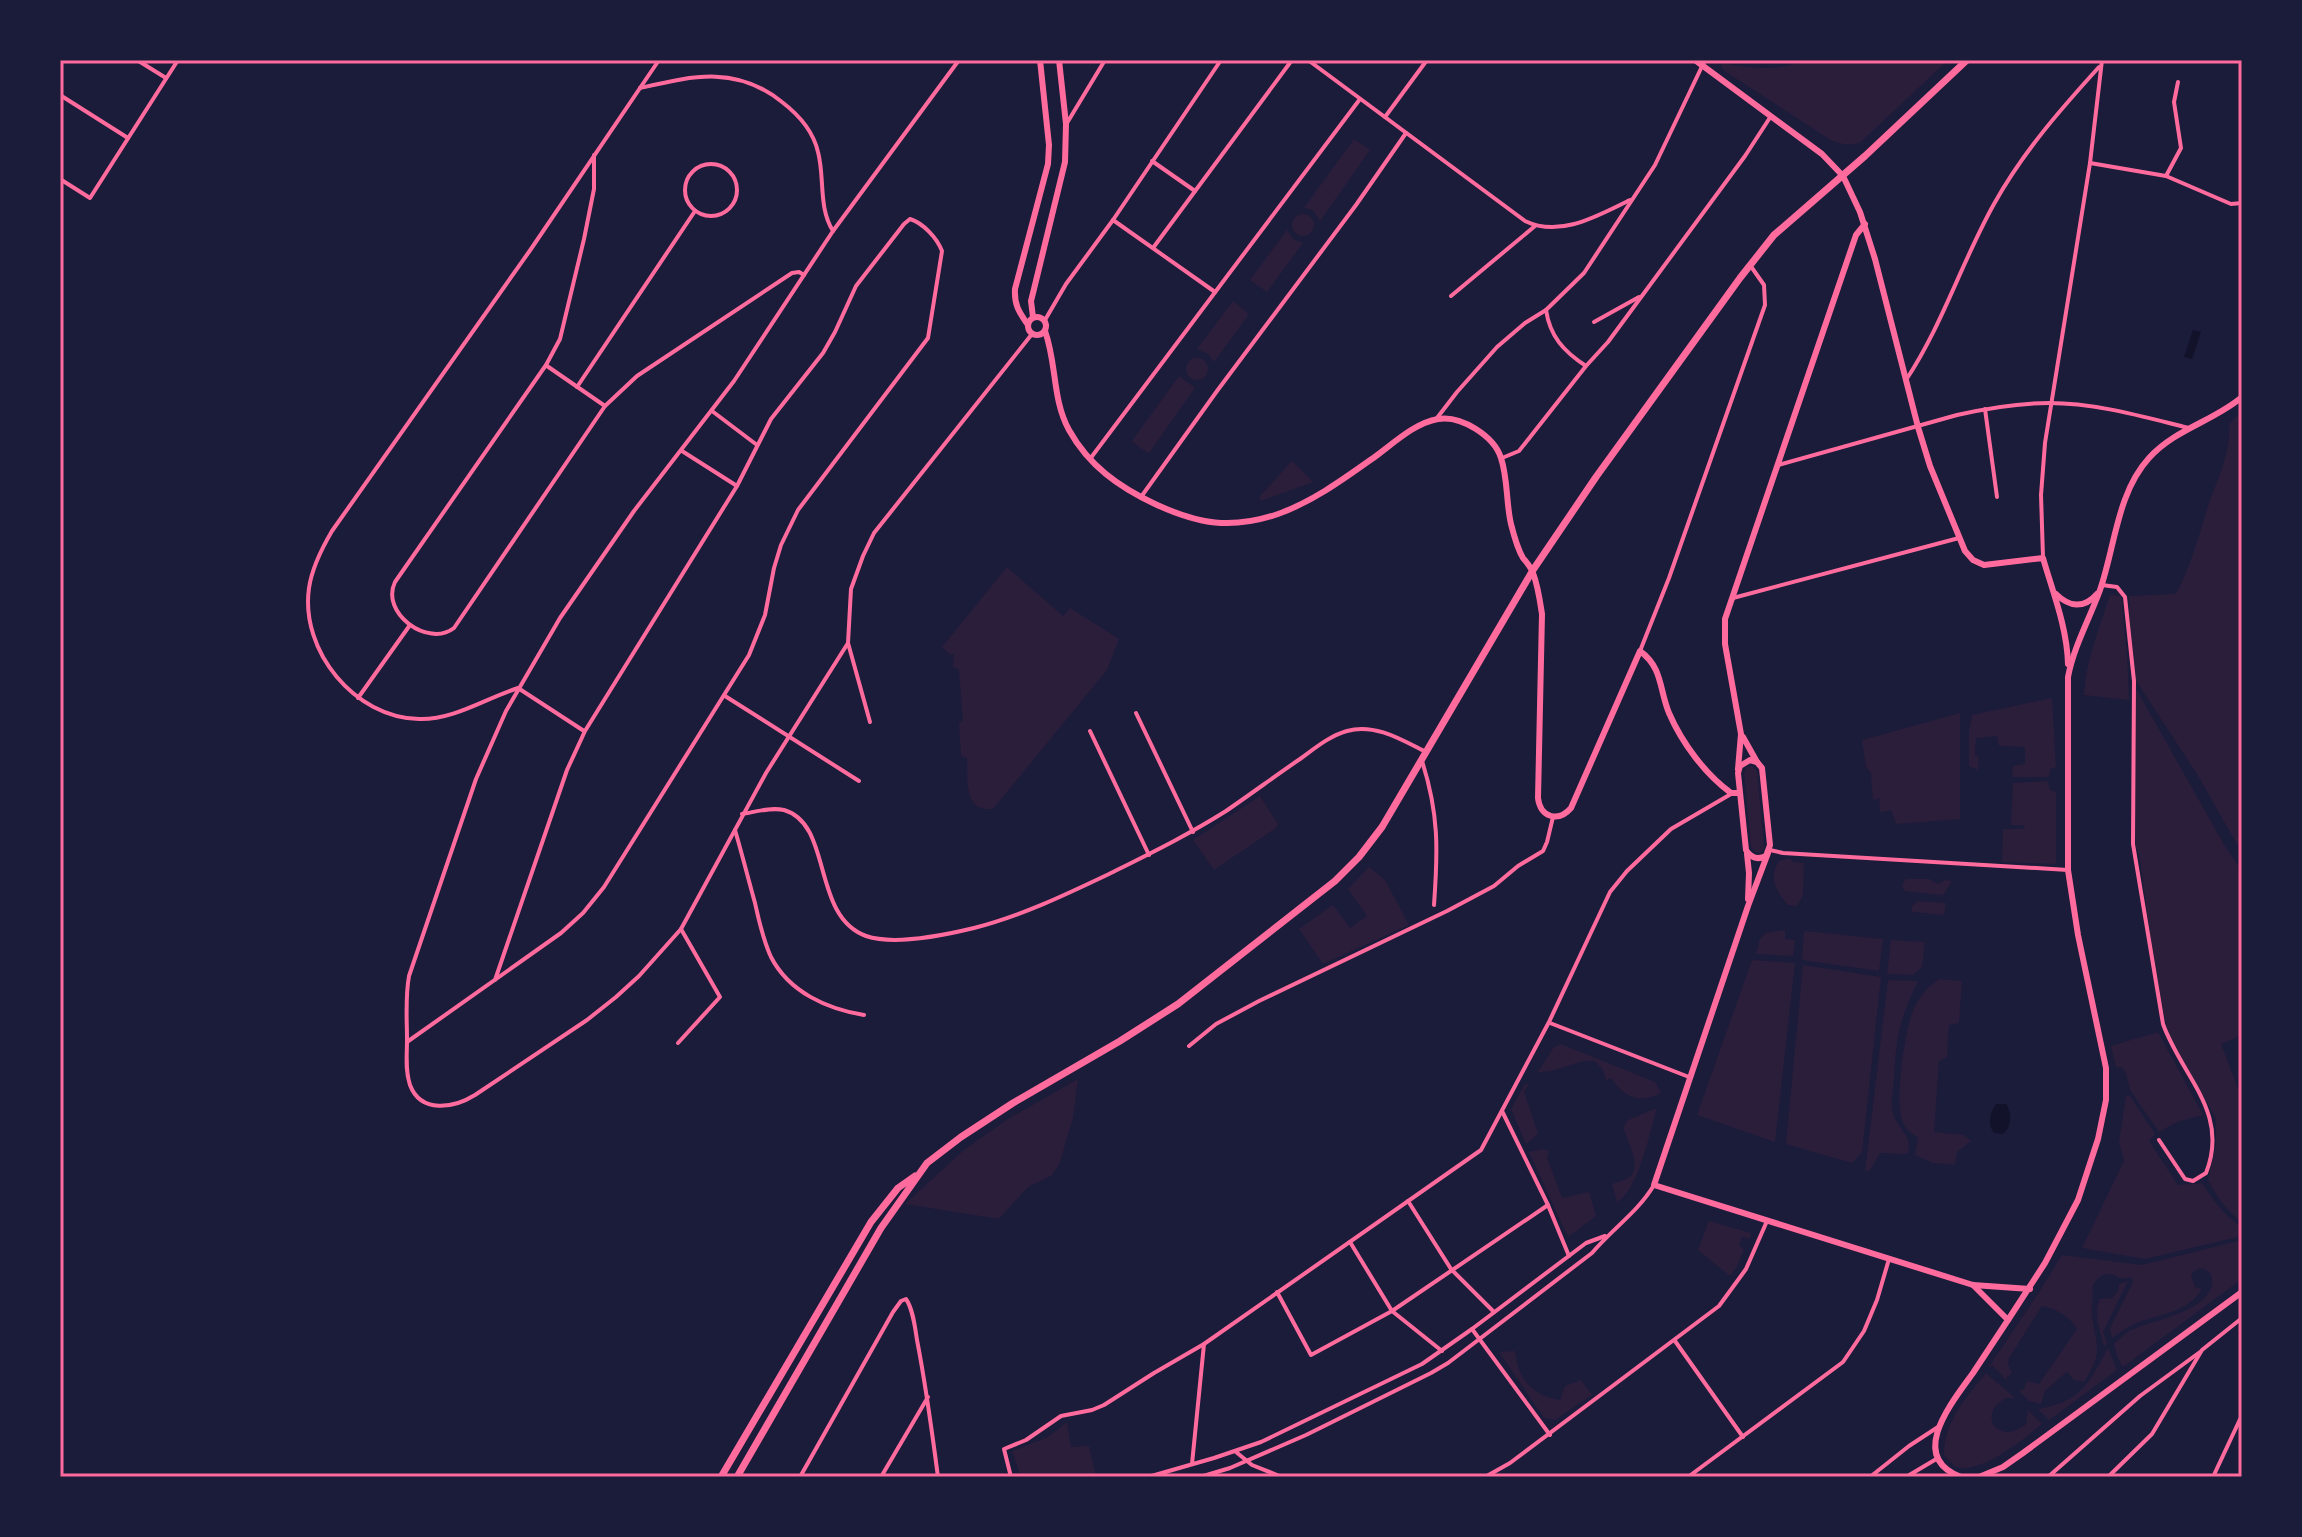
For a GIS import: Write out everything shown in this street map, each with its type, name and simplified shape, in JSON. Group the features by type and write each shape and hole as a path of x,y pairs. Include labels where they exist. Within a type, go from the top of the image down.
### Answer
{"main road":[{"path":"1040,60 1049,145 1048,164 1014,301 1032,334 1045,331"},
{"path":"1028,325 1033,317 1031,301 1065,162 1066,124 1059,60"},
{"path":"1695,60 1822,154 1843,176 1865,224 1918,427 1959,538 1969,556 1984,565 2043,558 2066,641 2068,870 2078,935 2106,1068 2106,1100 2098,1139 2078,1200 2054,1249 1938,1427 1935,1439 1938,1458 1949,1471 1961,1477"},
{"path":"721,1477 871,1222 898,1188 970,1131 1178,1004 1335,881 1359,857 1382,827 1533,570 1596,477 1750,265 1774,235 1818,199 1967,60"},
{"path":"1748,906 1749,873 1738,769 1741,734 1724,635 1725,619 1856,235 1865,224"},
{"path":"1033,317 1045,320 1058,405 1068,429 1090,459 1112,480 1185,518 1216,523 1248,521 1277,514 1310,500 1412,430 1437,419 1459,420 1475,429 1489,440 1501,458 1515,540 1533,570 1542,614 1538,803 1544,812 1553,817 1563,815 1571,808 1640,651 1654,664 1669,713 1687,745 1731,793 1740,793"},
{"path":"2068,677 2072,656 2101,586 2124,506 2140,470 2160,448 2189,428 2229,408 2242,397"},
{"path":"2052,588 2064,602 2079,605 2093,599 2101,586"},
{"path":"1741,734 1762,772 1769,851 1654,1185 1973,1285 2030,1289"},
{"path":"1738,769 1750,760 1760,765"},
{"path":"1746,850 1755,858 1762,858 1769,851"},
{"path":"737,1477 881,1228 919,1172"},
{"path":"1973,1285 2008,1320"},
{"path":"1979,1477 2003,1467 2242,1292"}],"street":[{"path":"137,60 166,78"},
{"path":"60,179 90,198 178,60"},
{"path":"585,731 518,688 453,713 424,719 392,715 358,698 325,661 311,625 309,589 313,570 332,531 531,249 659,60"},
{"path":"848,643 734,827 681,929 639,976 597,1012 500,1079 456,1105 438,1107 420,1099 414,1093 407,1072 407,987 412,963 476,779 506,711 560,618 594,568 734,381 833,231 959,60"},
{"path":"1066,124 1105,60"},
{"path":"1045,320 1066,284 1221,60"},
{"path":"1153,248 1292,60"},
{"path":"1308,60 1535,226 1561,228 1632,199"},
{"path":"1385,117 1427,60"},
{"path":"1754,60 1775,60"},
{"path":"1437,419 1497,347 1546,310 1584,273 1655,165 1703,63"},
{"path":"2043,558 2041,495 2045,443 2090,163 2101,63"},
{"path":"1906,380 1944,313 1985,220 2019,163 2047,125 2101,63"},
{"path":"638,89 701,76 723,76 744,81 775,96 804,122 813,138 819,153 825,211 833,231"},
{"path":"2166,176 2181,148 2174,102 2178,82"},
{"path":"60,95 128,138"},
{"path":"1090,459 1360,99"},
{"path":"1501,458 1519,451 1608,342 1771,116"},
{"path":"1141,497 1406,133"},
{"path":"594,155 593,201 560,339 546,365 395,582 391,597 393,605 410,625 432,634 444,634 454,628 605,406 637,376 792,273 804,275"},
{"path":"1152,161 1195,191"},
{"path":"2090,163 2166,176 2231,204 2242,203"},
{"path":"706,164 725,169 736,185 733,203 720,214 711,216 695,211 685,194 685,184 690,175 706,164"},
{"path":"577,387 695,211"},
{"path":"407,1042 540,950 572,924 604,887 725,696 757,640 777,556 798,510 928,338 942,251 936,240 915,220 910,219 904,224 861,278 830,342 771,419 737,486 585,731 567,770 495,980"},
{"path":"1113,220 1215,292"},
{"path":"1451,296 1535,226"},
{"path":"1640,651 1669,578 1765,305 1764,285 1750,265"},
{"path":"1594,322 1642,296"},
{"path":"1546,310 1548,326 1557,342 1586,366"},
{"path":"870,722 848,643 851,589 863,556 874,533 1032,334"},
{"path":"546,365 605,406"},
{"path":"1778,465 1985,409 2052,403 2133,415 2189,428"},
{"path":"1985,409 1997,497"},
{"path":"712,411 757,445"},
{"path":"681,451 737,486"},
{"path":"1731,599 1959,538"},
{"path":"2101,586 2117,587 2125,597 2134,681 2134,855 2163,1024 2211,1117 2213,1138 2206,1173 2193,1181 2185,1179 2159,1140"},
{"path":"358,698 410,625"},
{"path":"725,696 859,781"},
{"path":"1136,713 1193,832"},
{"path":"742,814 781,809 804,824 814,842 834,906 863,935 880,939 931,937 1029,911 1149,855 1193,832 1333,736 1349,730 1388,734 1426,752"},
{"path":"1090,731 1149,855"},
{"path":"1421,761 1433,803 1438,837 1434,905"},
{"path":"1011,1477 1004,1449 1026,1440 1061,1416 1104,1405 1204,1344 1481,1150 1549,1022 1601,908 1620,879 1671,829 1731,793"},
{"path":"1189,1046 1216,1024 1259,1001 1494,886 1543,851 1553,817"},
{"path":"734,827 761,929 773,959 804,993 840,1011 864,1015"},
{"path":"1769,851 2068,870"},
{"path":"678,1043 720,997 681,929"},
{"path":"1549,1022 1689,1077"},
{"path":"1502,1111 1569,1256"},
{"path":"1200,1477 1247,1461 1431,1373 1592,1253 1635,1211 1654,1185"},
{"path":"1407,1200 1451,1269 1494,1312"},
{"path":"1277,1292 1311,1355 1392,1311 1548,1205"},
{"path":"1485,1477 1550,1435 1719,1306 1752,1258 1767,1221"},
{"path":"1148,1477 1166,1475 1261,1442 1422,1364 1586,1243 1608,1235"},
{"path":"1350,1242 1392,1311 1442,1351"},
{"path":"1688,1477 1822,1380 1848,1357 1869,1321 1889,1259"},
{"path":"800,1477 893,1312 904,1299 909,1302 928,1397 938,1477"},
{"path":"2048,1477 2140,1396 2242,1318"},
{"path":"1472,1329 1550,1435"},
{"path":"1675,1341 1743,1437"},
{"path":"1192,1464 1204,1344"},
{"path":"2108,1477 2152,1434 2202,1350"},
{"path":"881,1477 928,1397"},
{"path":"1347,1399 1353,1412"},
{"path":"2213,1477 2242,1415"},
{"path":"1870,1477 1938,1427"},
{"path":"1235,1451 1247,1461 1282,1477"},
{"path":"1908,1477 1938,1458"}],"shaded area":[{"path":"1808,60 1948,60 1861,142 1849,145 1829,139 1723,70 1721,65 1776,67"},
{"path":"1354,139 1370,150 1320,221 1313,210 1304,208"},
{"path":"1303,214 1311,217 1314,225 1311,233 1303,236 1295,233 1292,225 1295,217"},
{"path":"1287,230 1293,239 1303,243 1267,292 1250,280"},
{"path":"1233,301 1249,314 1214,362 1208,354 1197,349"},
{"path":"2193,330 2201,332 2192,359 2184,357"},
{"path":"1197,358 1205,361 1208,369 1205,377 1197,380 1189,377 1186,369 1189,361"},
{"path":"1179,376 1195,388 1149,453 1132,441"},
{"path":"2242,411 2242,853 2197,774 2131,673 2129,596 2176,594 2192,558 2225,460 2229,424"},
{"path":"1292,461 1313,482 1261,501 1259,497"},
{"path":"1007,567 1063,616 1070,608 1119,639 1107,670 993,809 983,809 976,806 969,793 967,758 961,756 959,724 963,720 959,670 953,667 954,654 950,655 942,647"},
{"path":"2110,595 2121,596 2129,700 2084,695 2090,657"},
{"path":"2135,687 2238,865 2242,884 2242,1035 2221,1044 2242,1099 2242,1221 2218,1198 2208,1180 2216,1144 2216,1119 2168,1033 2154,966 2136,847 2133,773"},
{"path":"2052,698 2056,767 2050,769 2049,777 2012,777 2013,766 2025,764 2025,747 1999,746 1997,736 1976,738 1978,770 1969,766 1972,715"},
{"path":"1960,713 1960,819 1896,824 1891,810 1880,812 1879,798 1873,800 1871,773 1866,767 1862,740"},
{"path":"1752,766 1757,771 1764,845 1759,853 1751,847 1744,773 1746,767"},
{"path":"2048,781 2050,790 2056,792 2056,864 2002,862 2003,829 2023,829 2025,825 2011,825 2013,783"},
{"path":"1260,796 1278,824 1276,828 1214,870 1193,840"},
{"path":"1790,858 1793,862 1804,863 1803,896 1797,906 1788,905 1777,889 1774,878 1779,861"},
{"path":"1369,867 1385,880 1409,925 1323,964 1299,929 1333,905 1350,928 1367,916 1348,889"},
{"path":"1906,879 1929,879 1938,884 1945,880 1952,881 1943,895 1905,891 1902,885"},
{"path":"1918,901 1946,903 1944,915 1912,912 1912,906"},
{"path":"1785,930 1785,939 1795,940 1793,956 1756,954 1760,939 1766,933"},
{"path":"1804,931 1883,939 1879,971 1802,960"},
{"path":"1891,940 1925,942 1922,967 1913,975 1887,974"},
{"path":"1752,960 1795,963 1775,1142 1697,1115"},
{"path":"1803,965 1881,977 1862,1152 1852,1163 1786,1144"},
{"path":"1939,979 1962,981 1959,1023 1949,1025 1947,1057 1939,1061 1934,1132 1963,1135 1971,1141 1957,1152 1955,1165 1933,1163 1915,1155 1918,1138 1904,1125 1901,1116 1903,1052 1912,1013 1923,994"},
{"path":"1888,980 1918,981 1900,1028 1892,1097 1894,1116 1907,1137 1909,1148 1907,1154 1880,1153 1871,1169 1865,1172"},
{"path":"2158,1032 2203,1115 2177,1122 2159,1132 2130,1090 2126,1073 2122,1067 2116,1067 2111,1046"},
{"path":"1561,1044 1655,1082 1661,1093 1646,1098 1633,1097 1611,1078 1606,1080 1603,1070 1595,1061 1538,1072 1554,1047"},
{"path":"1078,1079 1073,1118 1059,1165 1051,1176 1028,1187 999,1219 905,1204 965,1149 1008,1119"},
{"path":"1525,1084 1529,1084 1524,1091 1538,1134 1526,1144 1511,1109"},
{"path":"2126,1096 2130,1096 2155,1134 2149,1141 2178,1185 2202,1183 2225,1213 2242,1227 2242,1236 2145,1259 2082,1248 2124,1161 2119,1142"},
{"path":"1996,1104 2006,1104 2009,1111 2009,1124 2003,1134 1994,1133 1990,1122"},
{"path":"1657,1108 1637,1173 1631,1186 1617,1202 1612,1184 1630,1177 1635,1166 1623,1127 1628,1120"},
{"path":"1549,1151 1547,1158 1562,1198 1589,1192 1596,1216 1568,1237 1529,1152"},
{"path":"1709,1221 1751,1233 1750,1239 1742,1237 1739,1245 1744,1250 1730,1276 1698,1250"},
{"path":"2242,1240 2242,1279 2123,1367 2114,1344 2129,1331 2177,1314 2201,1301 2209,1292 2212,1282 2208,1272 2202,1268 2191,1275 2195,1287 2202,1289 2188,1304 2134,1324 2112,1338 2110,1328 2133,1282 2132,1278 2118,1278 2110,1274 2100,1277 2092,1288 2097,1349 2094,1363 2084,1382 2074,1380 2067,1372 2064,1374 2045,1391 2041,1404 2029,1401 2019,1391 2024,1389 2027,1381 2039,1384 2077,1329 2062,1314 2042,1306 2009,1358 2012,1373 2007,1377 2006,1384 1992,1365 1988,1368 2062,1255 2142,1265"},
{"path":"2128,1281 2103,1332 2107,1343 2104,1346 2098,1322 2098,1304 2100,1299 2112,1298 2119,1284"},
{"path":"2108,1348 2117,1370 2049,1420 2038,1409 2074,1396 2089,1381"},
{"path":"1515,1351 1523,1378 1542,1395 1560,1400 1565,1386 1581,1380 1592,1395 1555,1420 1544,1418 1499,1352"},
{"path":"1986,1373 2015,1398 2006,1398 1995,1407 1992,1420 1998,1429 2010,1432 2026,1424 2028,1410 2042,1424 1990,1461 1966,1468 1955,1467 1944,1455 1948,1431 1958,1411"},
{"path":"1067,1422 1071,1447 1089,1446 1096,1477 1021,1477 1012,1451 1048,1437"}]}
